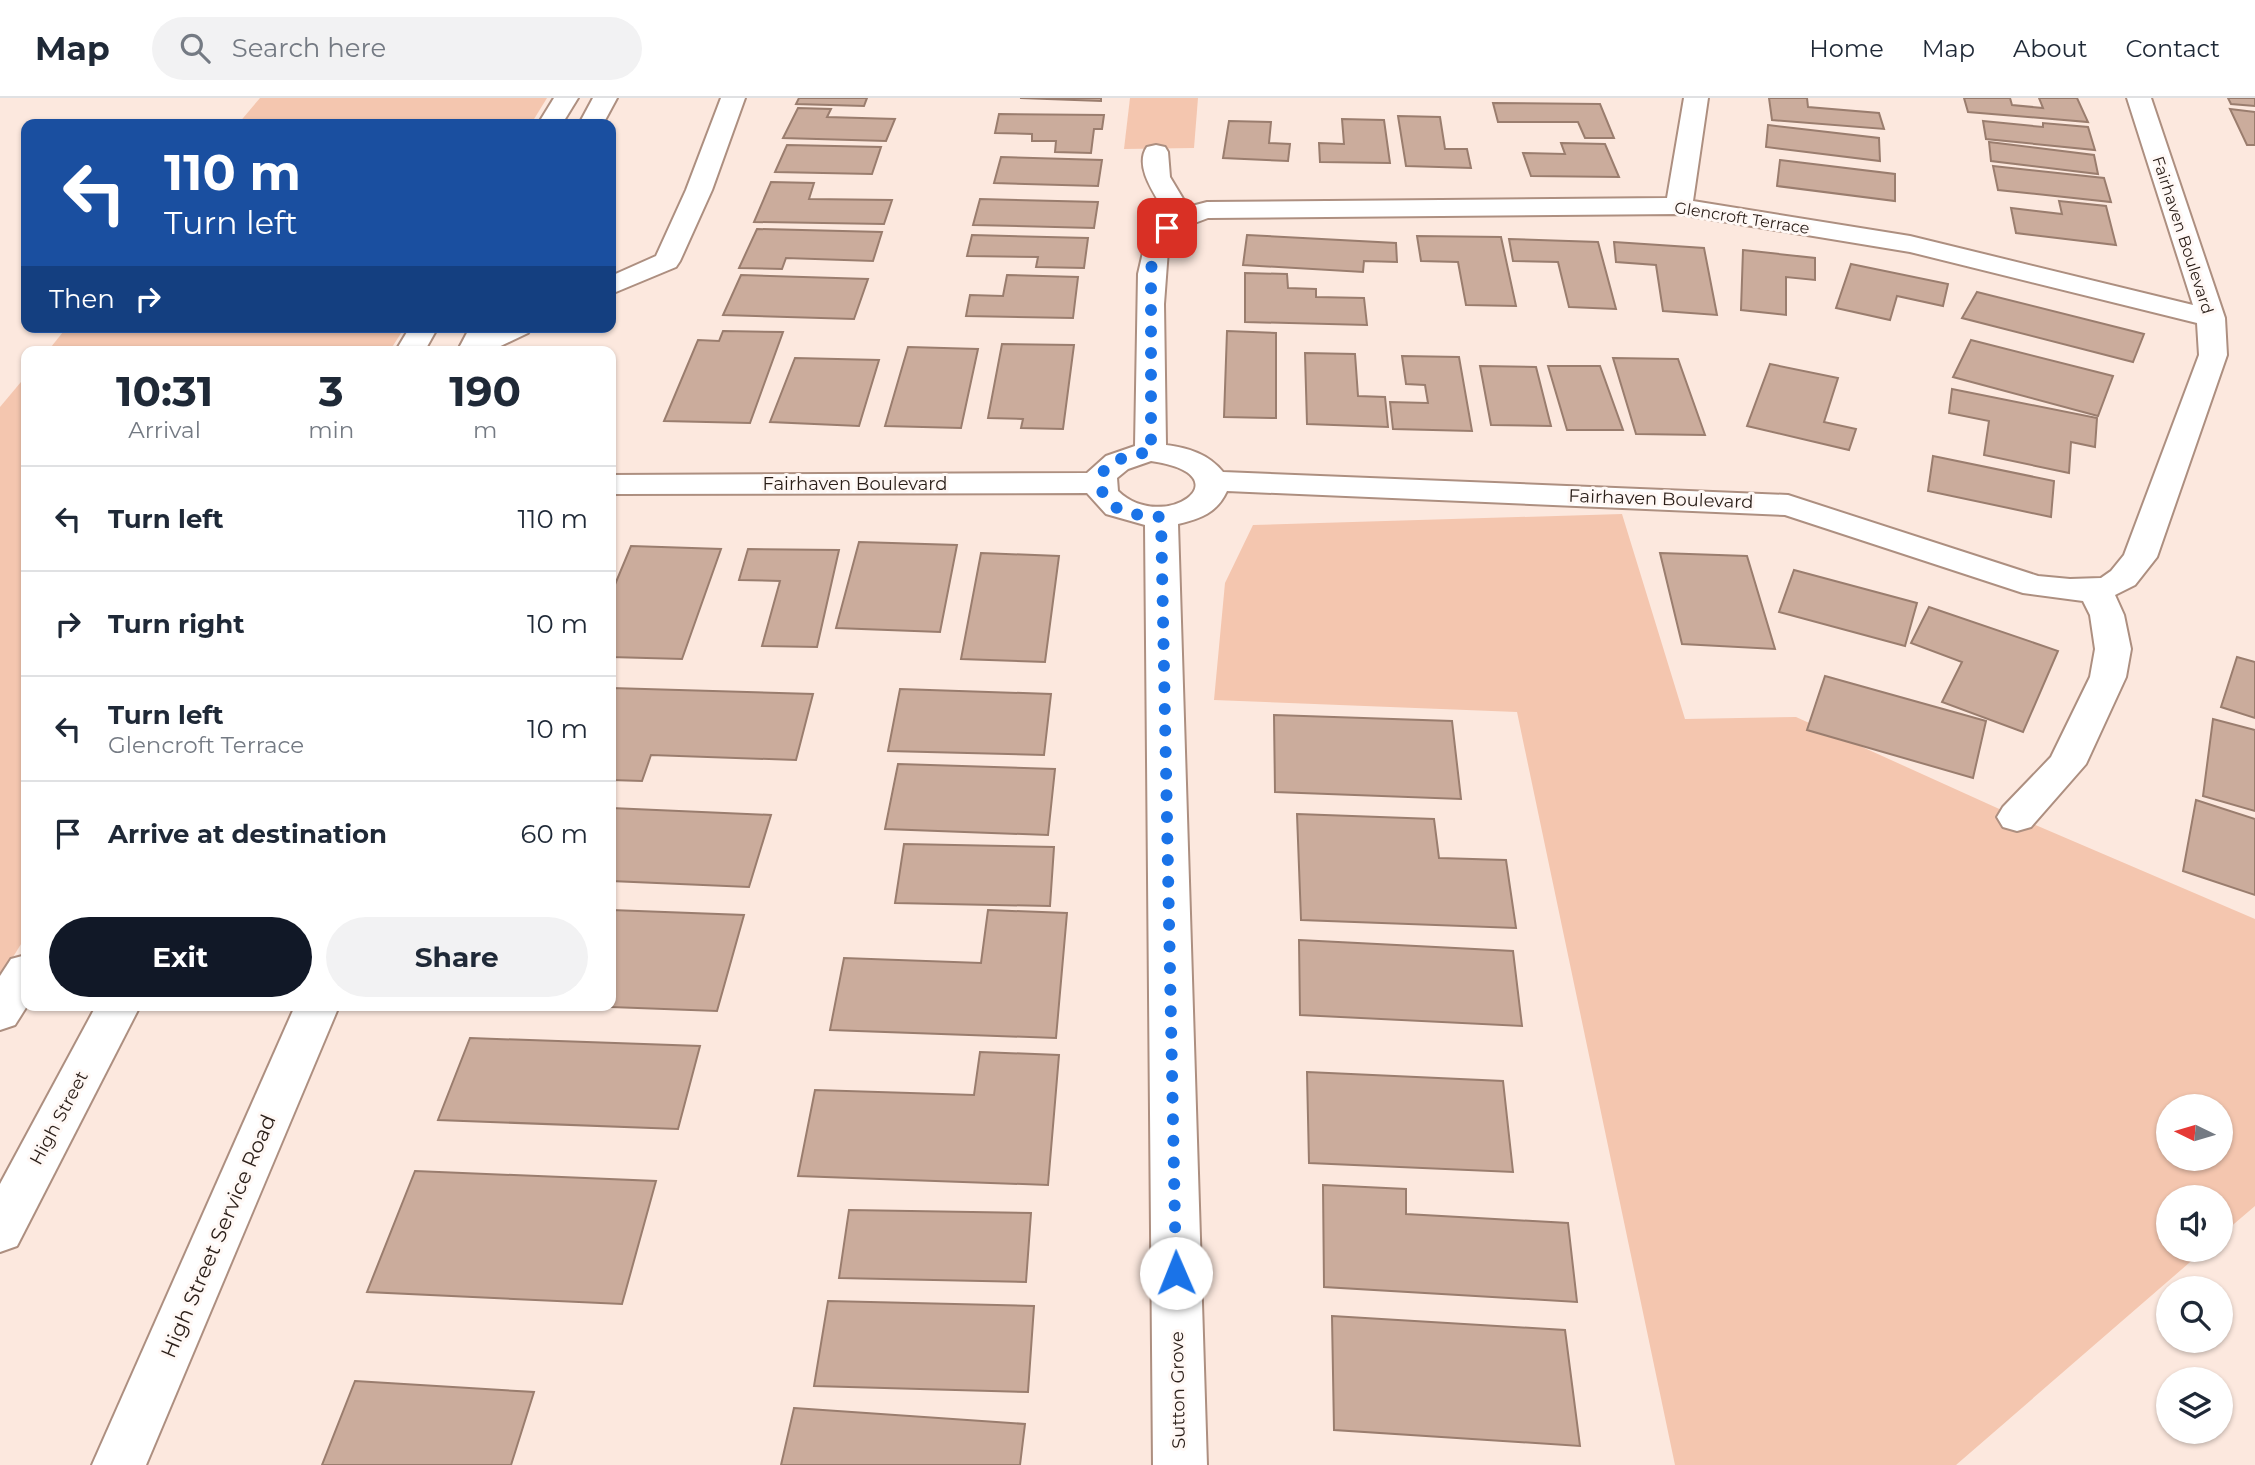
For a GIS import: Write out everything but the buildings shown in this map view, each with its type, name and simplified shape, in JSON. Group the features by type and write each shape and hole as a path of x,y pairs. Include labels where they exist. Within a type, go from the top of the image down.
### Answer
{"street":[{"path":"553,119 566,98"},
{"path":"594,119 605,98"},
{"path":"616,284 667,261 699,190 733,98"},
{"path":"1679,206 1696,98"},
{"name":"Fairhaven Boulevard","path":"1213,481 1788,505 2035,586 2096,590 2113,585 2123,578 2140,557 2213,355 2211,318 2139,98"},
{"path":"1151,452 1151,269 1158,237 1181,217 1158,177 1156,152"},
{"name":"Glencroft Terrace","path":"1181,217 1207,210 1679,206 1910,244 2211,318"},
{"path":"476,342 501,333"},
{"path":"1151,452 1173,453 1192,459 1206,468 1213,481 1213,491 1195,509 1161,517 1138,515 1117,508 1104,496 1100,483 1102,474 1121,458 1151,452"},
{"name":"Fairhaven Boulevard","path":"616,484 1100,483"},
{"name":"Sutton Grove","path":"1161,517 1180,1465"},
{"path":"2017,817 2067,764 2108,677 2113,649 2107,615 2096,590"},
{"path":"0,1013 21,979"},
{"name":"High Street","path":"0,1231 115,1011"},
{"name":"High Street Service Road","path":"120,1465 315,1011"}],"shaded area":[{"path":"260,98 547,98 534,119 242,119"},
{"path":"1130,98 1198,98 1194,148 1124,149"},
{"path":"62,333 401,333 393,346 52,346"},
{"path":"21,382 21,944 0,978 0,407"},
{"path":"1622,514 1685,719 1796,717 2017,817 2255,919 2255,1206 2233,1225 2233,1185 2156,1185 2156,1262 2190,1262 2174,1276 2156,1276 2156,1292 1956,1465 1675,1465 1517,712 1214,700 1225,583 1253,525"}],"route":[{"path":"1167,228 1158,237 1151,269 1151,452 1121,458 1102,474 1100,483 1104,496 1117,508 1138,515 1161,517 1176,1273"}]}
